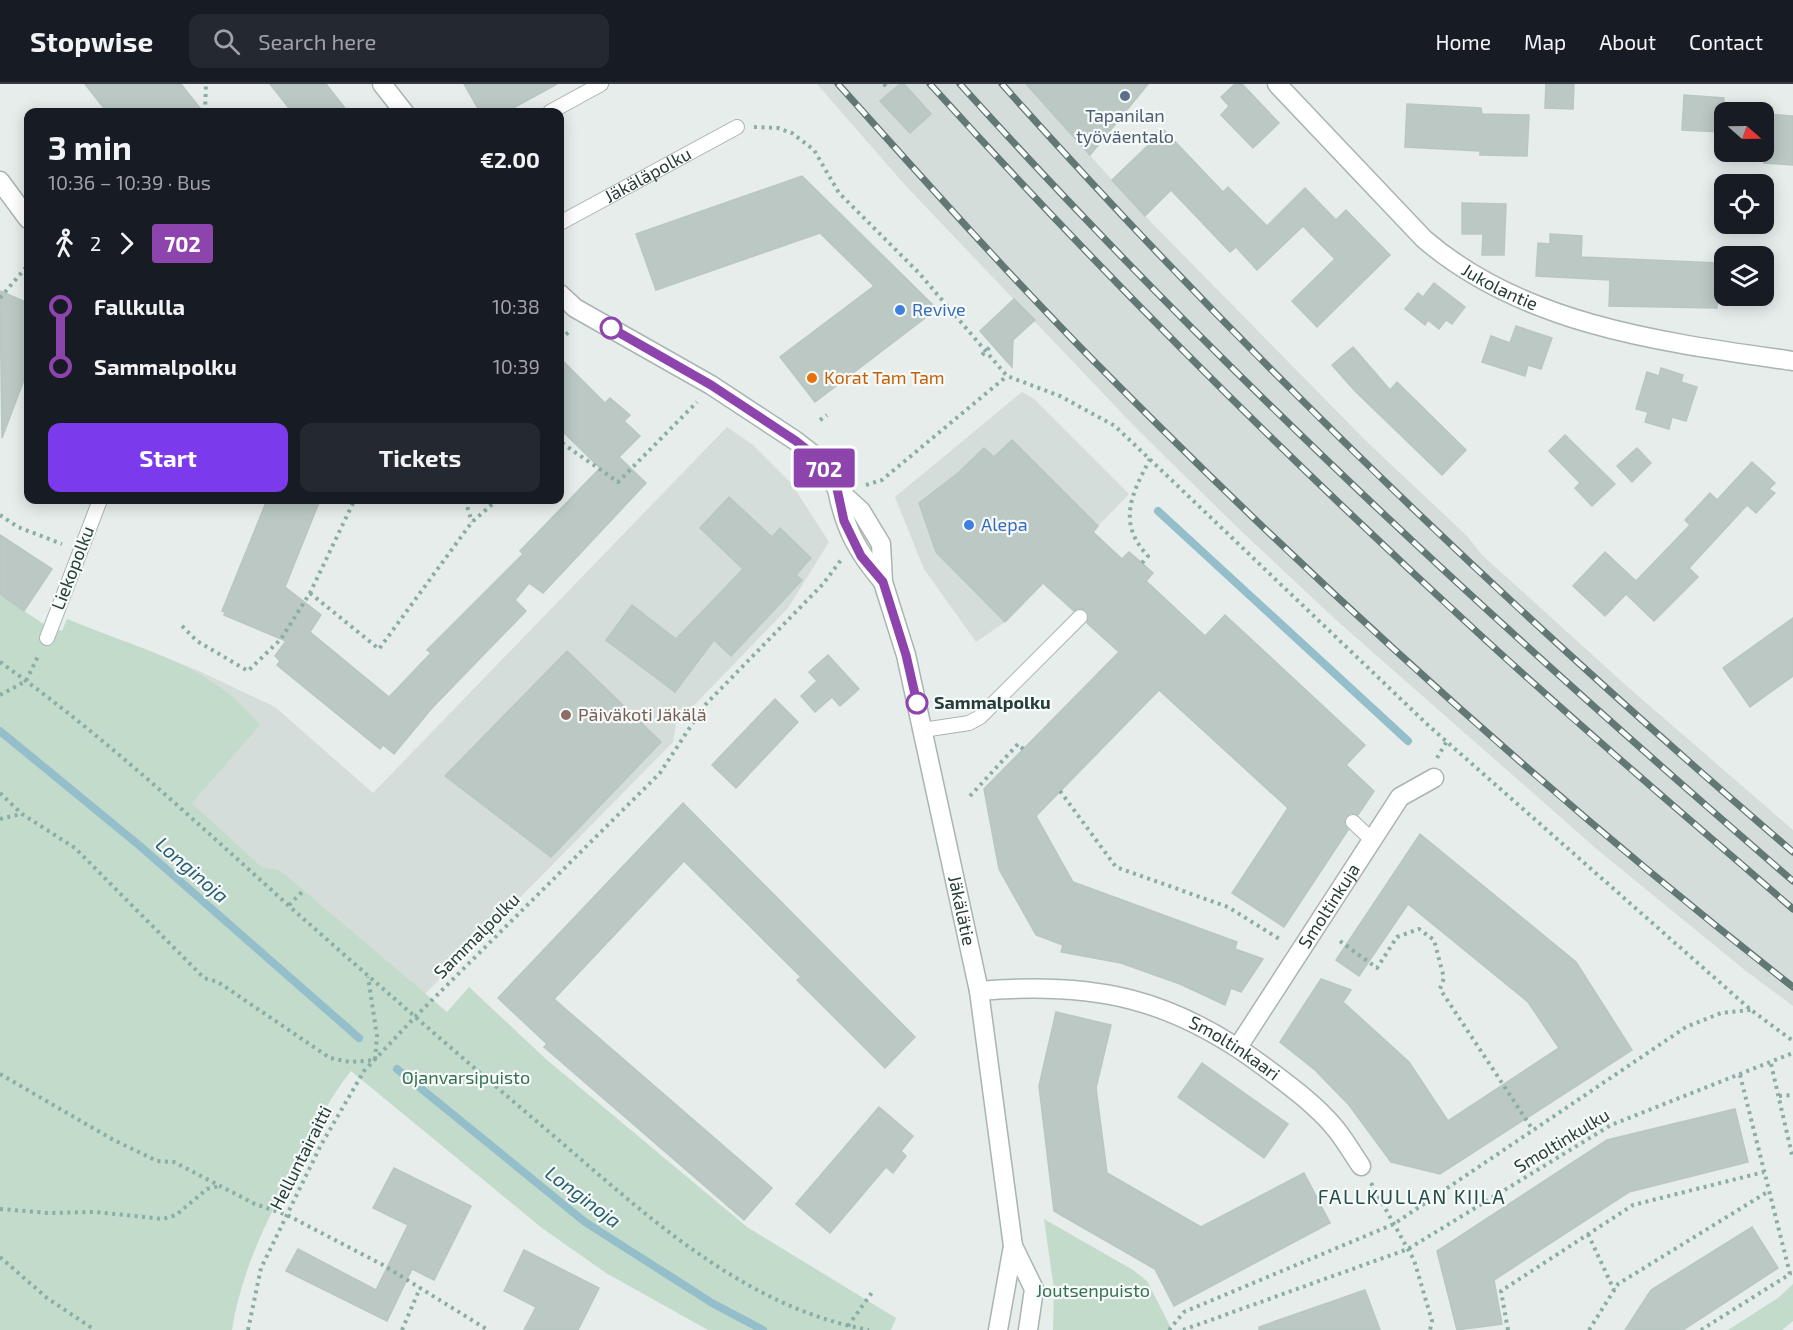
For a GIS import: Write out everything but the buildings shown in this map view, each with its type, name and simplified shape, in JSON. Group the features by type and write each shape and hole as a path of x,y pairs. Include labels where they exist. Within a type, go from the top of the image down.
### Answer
{"street":[{"path":"382,84 402,108"},
{"name":"Jukolantie","path":"1277,84 1424,239 1445,257 1484,282 1571,317 1632,334 1707,350 1793,361"},
{"path":"0,181 24,214"},
{"name":"Jäkälätie","path":"564,298 575,308 711,385 819,459 837,489 861,511 881,544 883,582 906,655 979,991 1013,1246 998,1330"},
{"name":"Smoltinkuja","path":"1238,1047 1400,797 1434,778"},
{"name":"Smoltinkaari","path":"979,991 1073,989 1116,995 1190,1019 1238,1047 1303,1098 1327,1120 1361,1166"},
{"name":"Jäkälätie","path":"1013,1246 1034,1289 1028,1330"}],"lane":[{"path":"557,108 601,84"},
{"name":"Jäkäläpolku","path":"564,221 736,127"},
{"name":"Liekopolku","path":"47,638 98,504"},
{"path":"923,730 953,723 969,723 980,717 1080,617"},
{"path":"1353,822 1372,840"}],"path":[{"path":"205,108 206,84"},
{"path":"736,127 778,128 792,133 810,146 840,193 919,273 983,353 1007,376 1060,396 1115,426 1429,726 1751,1010 1793,1041"},
{"path":"0,298 24,270"},
{"path":"564,336 573,329"},
{"path":"983,353 992,345"},
{"path":"837,489 874,484 882,480 1007,376"},
{"path":"564,446 618,482 711,385"},
{"path":"820,420 827,415"},
{"path":"1142,562 1148,556 1134,542 1129,526 1131,502 1150,459"},
{"path":"182,626 197,641 248,670 281,639 310,593 353,504"},
{"path":"466,504 472,522"},
{"path":"310,593 379,649 472,522 493,504"},
{"path":"0,515 18,527 79,550"},
{"name":"Sammalpolku","path":"414,1018 660,773 704,706 823,584 847,553"},
{"path":"0,694 26,681 47,638"},
{"path":"0,662 128,760 414,1018 664,1228 738,1281 826,1320 869,1330"},
{"path":"970,796 1018,744 1023,749"},
{"path":"1060,791 1116,867 1228,907 1286,943"},
{"path":"0,794 22,814 75,848 204,978 218,982 330,1058 350,1062 375,1060 377,1036 368,976"},
{"path":"0,819 22,814"},
{"path":"289,905 303,891"},
{"path":"1340,941 1377,968 1397,937 1419,929 1434,940 1444,978 1440,989 1533,1130"},
{"name":"Smoltinkulku","path":"1169,1330 1184,1312 1394,1224 1686,1027 1722,1013 1751,1010"},
{"name":"Helluntairaitti","path":"248,1330 261,1268 286,1215 347,1100 364,1071 414,1018"},
{"name":"Smoltinkulku","path":"1183,1330 1408,1249 1611,1125 1771,1064 1793,1053"},
{"path":"1771,1064 1793,1159"},
{"path":"0,1074 110,1138 157,1161 174,1162 255,1204 286,1215 383,1265 488,1330"},
{"path":"1701,1330 1790,1275 1740,1075"},
{"path":"1779,1096 1793,1095"},
{"path":"1361,1166 1408,1249 1432,1321 1430,1330"},
{"path":"1508,1330 1501,1291 1633,1205 1764,1173"},
{"path":"0,1209 95,1212 163,1220 176,1215 207,1189 221,1186"},
{"path":"1588,1330 1618,1284 1768,1191"},
{"path":"1588,1234 1614,1290"},
{"path":"0,1257 48,1298 95,1330"},
{"path":"402,1330 420,1288"},
{"path":"848,1326 873,1291"}],"shaded area":[{"path":"817,84 1025,84 1145,216 1365,440 1467,536 1482,555 1629,688 1793,830 1793,1006 1746,971 1599,851 1335,619 1237,527 1136,428 905,185"},
{"path":"1022,392 1034,399 1129,494 1005,622 976,642 924,569 895,497"},
{"name":"Päiväkoti Jäkälä","path":"727,427 753,445 791,483 829,542 788,608 676,724 673,742 425,994 280,870 262,867 192,803 67,619 199,671 275,707 373,793"}],"green space":[{"name":"Ojanvarsipuisto","path":"0,595 42,623 62,631 67,619 171,660 218,686 240,703 260,725 192,803 262,867 280,870 447,1012 469,987 547,1060 747,1227 896,1318 891,1330 708,1330 606,1273 542,1228 351,1071 325,1109 270,1215 243,1283 232,1330 0,1330"},
{"name":"Joutsenpuisto","path":"1044,1219 1133,1270 1147,1281 1172,1330 1053,1330 1054,1289"},
{"path":"1793,1284 1793,1321 1782,1330 1728,1330 1778,1298"}],"waterway":[{"path":"1158,511 1408,741"},
{"name":"Longinoja","path":"0,731 140,846 359,1038"},
{"name":"Longinoja","path":"397,1069 585,1222 712,1303 763,1330"}],"railway":[{"path":"838,84 1080,347 1338,598 1426,679 1607,836 1793,987"},
{"path":"930,84 1129,295 1336,500 1555,702 1793,909"},
{"path":"960,84 1158,294 1364,496 1576,691 1793,881"},
{"path":"1002,84 1190,286 1385,482 1586,670 1793,852"}],"bus line":[{"name":"702","path":"611,328 711,385 796,441 819,459 837,489 844,521 861,556 883,582 906,655 917,703"}],"place":[{"name":"Tapanilan työväentalo","path":"1125,96"},
{"name":"Revive","path":"900,310"},
{"name":"Korat Tam Tam","path":"812,378"},
{"name":"Alepa","path":"969,525"},
{"name":"Sammalpolku","path":"917,703"},
{"name":"Päiväkoti Jäkälä","path":"566,715"}],"district":[{"name":"FALLKULLAN KIILA","path":"1412,1197"}]}
